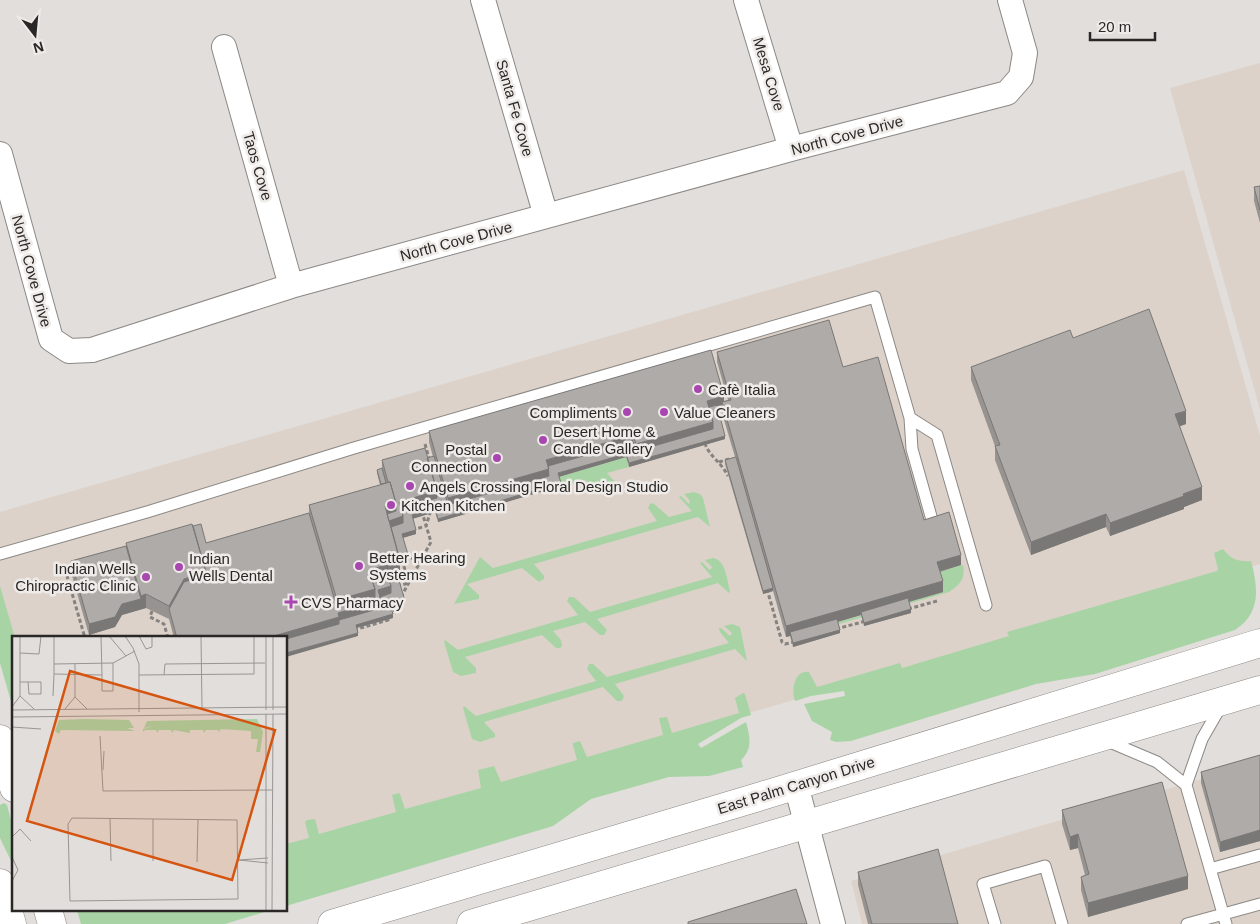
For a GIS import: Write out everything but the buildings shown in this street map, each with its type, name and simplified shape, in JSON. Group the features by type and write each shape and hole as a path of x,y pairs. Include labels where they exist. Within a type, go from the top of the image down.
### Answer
{"main road":[{"name":"East Palm Canyon Drive","path":"332,924 1260,643"},
{"path":"471,924 1260,690"},
{"path":"0,739 12,781"},
{"path":"0,883 12,924"}],"street":[{"name":"Santa Fe Cove","path":"483,0 546,216"},
{"name":"Mesa Cove","path":"746,0 792,149"},
{"name":"North Cove Drive","path":"0,154 51,339 69,351 92,350 292,286 792,149 1007,93 1021,77 1025,53 1010,0"},
{"name":"Taos Cove","path":"224,47 292,286"},
{"path":"796,785 833,924"}],"lane":[{"path":"0,554 875,296 910,418 912,449 934,527"},
{"path":"910,418 937,435 986,604"},
{"path":"1225,701 1202,740 1186,784 1225,919"},
{"path":"1100,738 1158,762 1186,784"},
{"path":"1210,869 1260,855"},
{"path":"995,924 983,884 1046,866 1062,924"},
{"path":"1187,924 1225,919 1260,904"}],"path":[{"path":"704,440 706,449 724,467 727,477 734,474"},
{"path":"424,441 432,469"},
{"path":"719,462 729,459 732,467"},
{"path":"426,526 431,508 430,503"},
{"path":"346,633 388,620 431,542 420,512 437,507"},
{"path":"407,523 409,531 426,526"},
{"path":"399,549 419,563"},
{"path":"401,556 409,583"},
{"path":"65,570 84,636"},
{"path":"394,582 399,600"},
{"path":"395,587 409,583"},
{"path":"766,588 782,642 785,644 794,642"},
{"path":"899,612 937,601"},
{"path":"152,611 150,616 164,624 167,636"},
{"path":"160,622 163,616"},
{"path":"379,617 380,622"},
{"path":"832,631 870,620"}],"shaded area":[{"path":"1260,63 1260,410 1170,88"},
{"path":"1184,170 1260,436 1260,564 288,847 288,636 12,636 12,640 0,652 0,512"},
{"path":"1260,762 1260,924 862,924 851,881"}],"green space":[{"path":"626,457 629,467 607,473 617,484 617,489 599,494 585,480 561,487 558,477"},
{"path":"694,492 700,494 703,498 710,527 698,517 534,564 544,576 544,579 539,582 522,568 467,584 479,595 479,599 454,604 480,557 493,568 657,521 648,508 653,503 669,517 692,511 679,497 681,496 689,504 690,501 684,494"},
{"path":"1223,549 1235,559 1251,561 1254,572 1256,591 1253,609 1243,624 1235,630 1095,674 1036,684 851,741 836,742 830,740 832,732 812,721 804,704 845,696 844,691 811,696 795,701 793,692 795,682 797,677 804,672 809,672 817,687 900,663 902,668 1009,636 1007,632 1217,571 1214,553"},
{"path":"713,558 721,562 723,566 727,576 729,593 718,583 597,619 607,630 604,635 600,635 585,622 553,631 561,640 562,646 560,648 556,648 542,635 465,657 476,668 476,673 461,676 453,672 445,640 458,650 578,615 567,601 569,597 574,597 590,612 712,577 700,563 702,562 710,570 712,567 705,560"},
{"path":"963,565 964,574 961,581 949,592 791,638 790,636 942,592 937,572"},
{"path":"0,586 14,636 12,636 12,705 0,663"},
{"path":"732,624 740,627 747,661 735,649 615,684 624,696 622,701 617,701 603,687 484,722 495,734 495,737 480,742 472,739 464,706 476,716 596,681 587,669 589,664 593,664 607,677 729,643 719,628 730,636 732,633 724,626"},
{"path":"743,693 745,694 751,715 741,718 698,744 701,748 746,722 750,742 745,756 741,760 743,767 709,776 669,777 591,799 553,826 288,905 288,843 309,838 305,822 307,820 315,819 319,834 396,812 392,795 399,793 405,809 481,788 478,770 494,766 501,782 577,760 573,743 580,741 587,757 663,735 659,718 667,717 672,733 739,713 735,698"},
{"path":"4,803 7,805 12,824 12,863 0,838 0,805"},
{"path":"78,912 264,912 225,924 81,924"}],"place":[{"name":"Cafè Italia","path":"698,389"},
{"name":"Compliments","path":"627,412"},
{"name":"Value Cleaners","path":"664,412"},
{"name":"Desert Home & Candle Gallery","path":"543,440"},
{"name":"Postal Connection","path":"497,458"},
{"name":"Angels Crossing Floral Design Studio","path":"410,486"},
{"name":"Kitchen Kitchen","path":"391,505"},
{"name":"Better Hearing Systems","path":"359,566"},
{"name":"Indian Wells Dental","path":"179,567"},
{"name":"Indian Wells Chiropractic Clinic","path":"146,577"},
{"name":"CVS Pharmacy","path":"291,602"}]}
